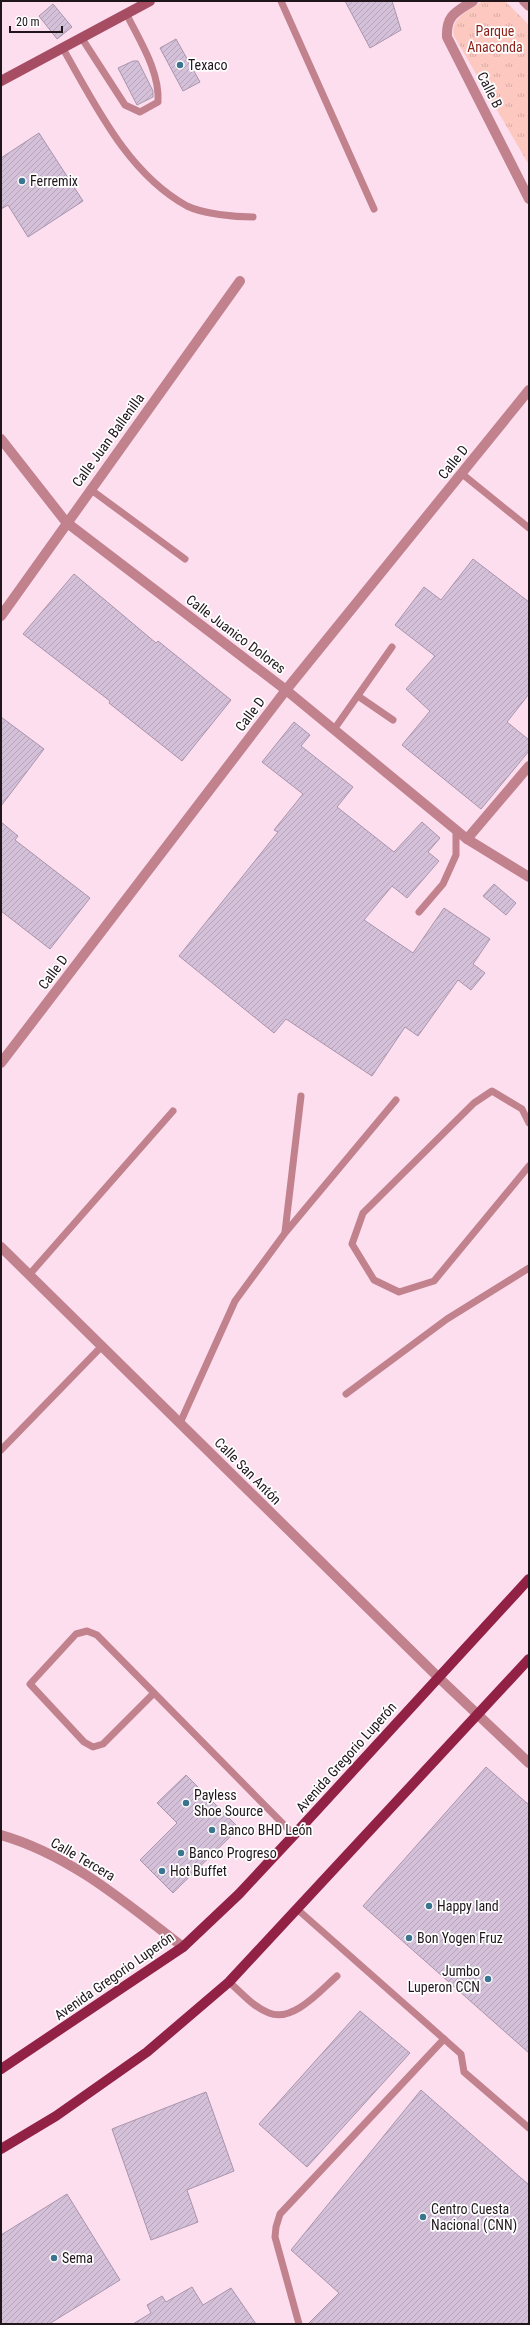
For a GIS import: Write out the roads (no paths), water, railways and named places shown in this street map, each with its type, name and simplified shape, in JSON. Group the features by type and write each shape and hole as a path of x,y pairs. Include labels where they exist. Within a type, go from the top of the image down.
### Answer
{"main road":[{"path":"1,80 144,2"},
{"name":"Avenida Gregorio Luperón","path":"1,2069 183,1947 239,1894 529,1579"},
{"path":"1,2149 56,2116 147,2052 230,1982 529,1659"}],"street":[{"name":"Calle B","path":"473,1 452,14 446,24 447,36 529,199"},
{"path":"524,1 529,6"},
{"name":"Calle Juan Ballenilla","path":"1,616 66,522 240,282"},
{"name":"Calle D","path":"1,1062 286,690 529,390"},
{"name":"Calle Juanico Dolores","path":"1,439 66,522 335,728 467,839 529,877"},
{"path":"467,839 529,766"},
{"name":"Calle San Antón","path":"1,1247 438,1677 529,1763"},
{"name":"Calle Tercera","path":"1,1835 26,1842 98,1882 183,1947"}],"lane":[{"path":"281,1 374,209"},
{"path":"81,37 125,105 140,112 152,107 158,102 159,88 146,55 126,13"},
{"path":"62,47 96,106 135,164 151,180 188,206 233,218 253,217"},
{"path":"462,473 529,528"},
{"path":"90,489 185,559"},
{"path":"335,728 392,647"},
{"path":"358,696 393,720"},
{"path":"419,912 443,884 456,855 456,830"},
{"path":"529,1123 522,1109 492,1091 474,1103 363,1213 352,1244 374,1280 399,1292 434,1281 529,1166"},
{"path":"285,1233 301,1096"},
{"path":"180,1423 235,1301 285,1233 396,1100"},
{"path":"29,1275 172,1111"},
{"path":"346,1394 447,1319 529,1268"},
{"path":"1,1450 102,1346"},
{"path":"154,1693 103,1744 93,1747 84,1742 30,1684 76,1634 87,1631 97,1635 294,1835"},
{"path":"297,1909 461,2054 464,2072 529,2128"},
{"path":"230,1982 256,2006 270,2014 281,2015 293,2011 304,2004 337,1976"},
{"path":"299,2324 275,2237 280,2214 444,2039"}],"place":[{"name":"Texaco","path":"180,65"},
{"name":"Ferremix","path":"22,181"},
{"name":"Payless Shoe Source","path":"186,1803"},
{"name":"Banco BHD León","path":"212,1830"},
{"name":"Banco Progreso","path":"181,1853"},
{"name":"Hot Buffet","path":"162,1871"},
{"name":"Happy land","path":"429,1906"},
{"name":"Bon Yogen Fruz","path":"409,1938"},
{"name":"Jumbo Luperon CCN","path":"488,1979"},
{"name":"Centro Cuesta Nacional (CNN)","path":"423,2217"},
{"name":"Sema","path":"54,2258"}],"park label":[{"name":"Parque Anaconda","path":"495,40"}]}
